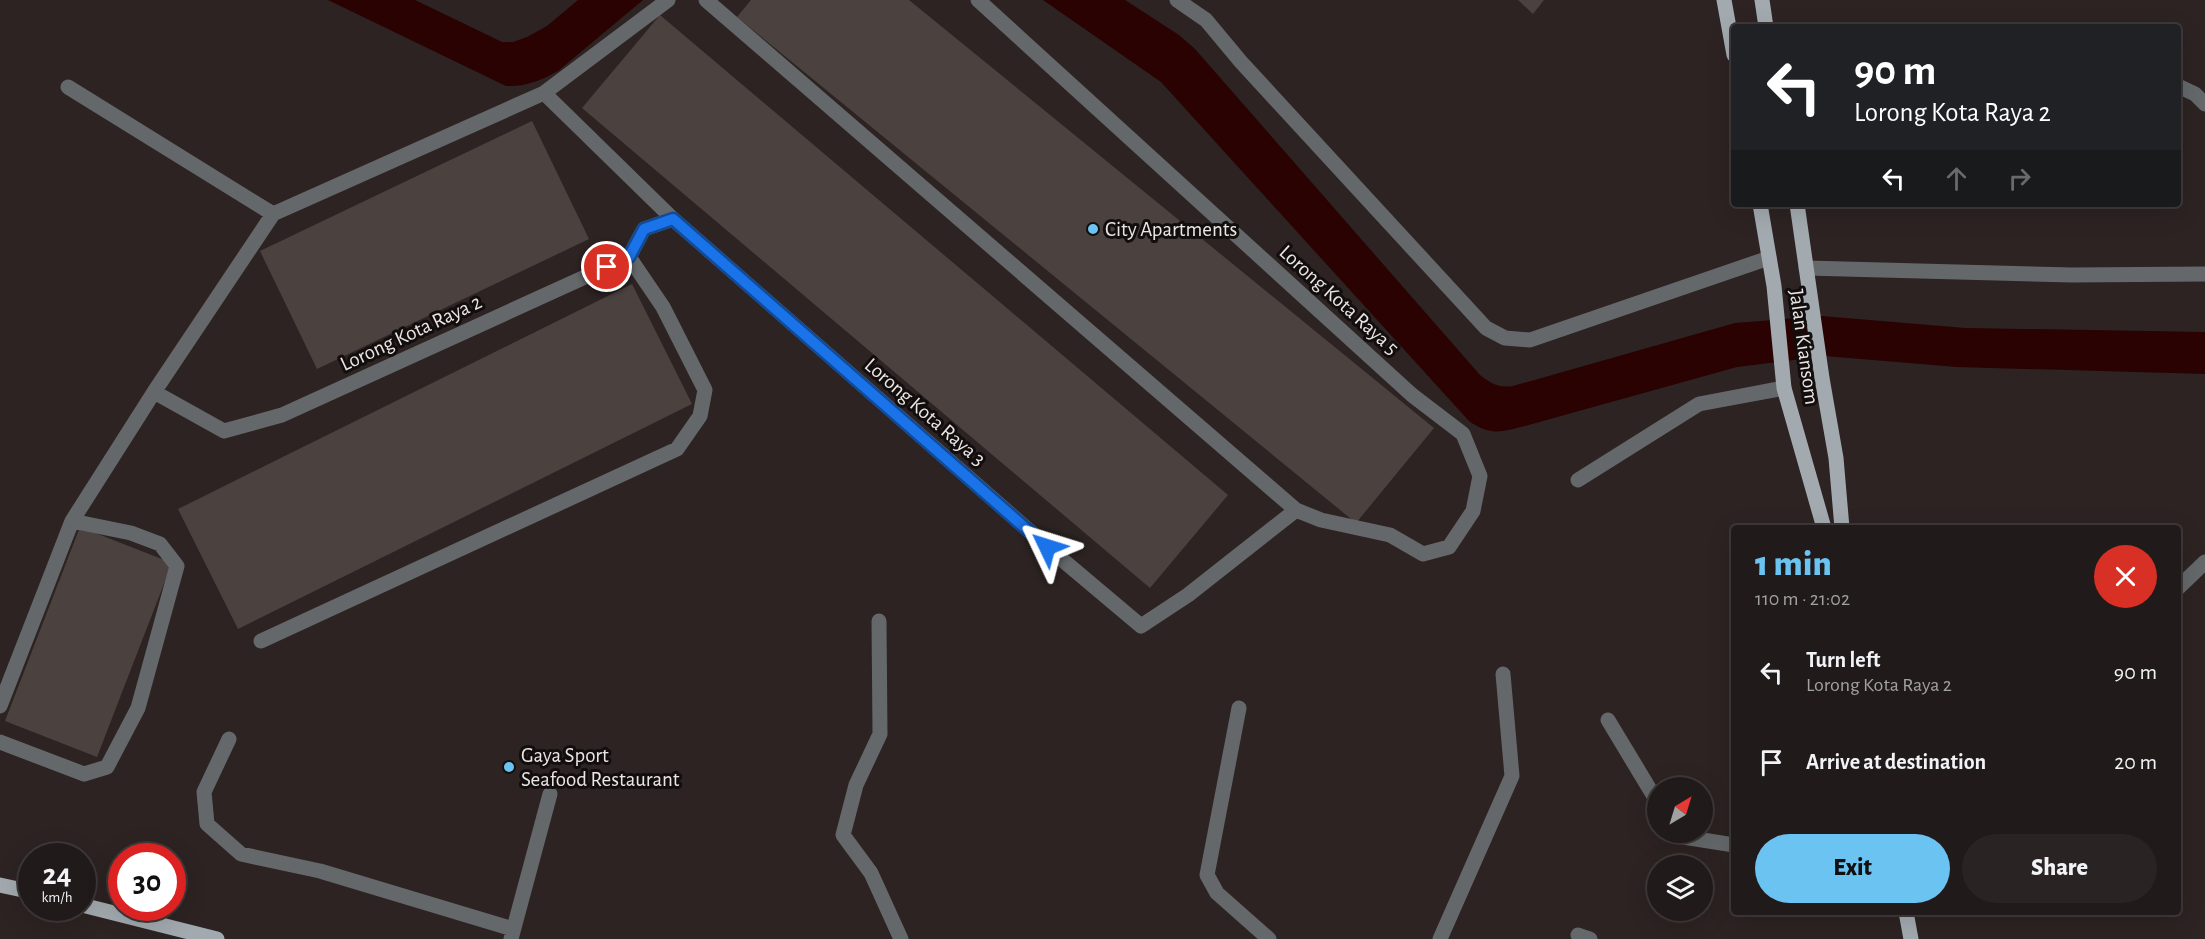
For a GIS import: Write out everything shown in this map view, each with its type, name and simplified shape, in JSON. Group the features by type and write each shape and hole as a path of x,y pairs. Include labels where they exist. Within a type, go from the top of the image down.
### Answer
{"main road":[{"path":"1724,0 1731,38"},
{"path":"1762,0 1766,24"},
{"name":"Jalan Kiansom","path":"1760,207 1774,286 1785,388 1823,525"},
{"name":"Jalan Kiansom","path":"1797,207 1836,458 1842,525"},
{"path":"0,885 18,889"},
{"path":"96,909 216,939"},
{"path":"1907,915 1911,939"}],"street":[{"path":"0,706 72,521 154,392 273,214 544,93 668,0"},
{"path":"706,0 1296,510"},
{"name":"Lorong Kota Raya 5","path":"978,0 1412,395 1463,434 1480,476 1473,511 1449,547 1423,554 1390,535 1321,520 1296,510"},
{"path":"1177,0 1206,20 1241,62 1486,328 1505,338 1530,340 1769,258"},
{"path":"68,87 273,214"},
{"path":"2181,87 2195,94 2205,104"},
{"name":"Lorong Kota Raya 3","path":"544,93 673,219 1141,626 1188,595 1296,510"},
{"path":"261,641 677,449 700,416 705,390 663,307 629,257 644,229 673,219"},
{"name":"Lorong Kota Raya 2","path":"154,392 224,431 270,419 629,257"},
{"path":"1806,268 2072,275 2205,274"},
{"path":"1578,480 1699,404 1785,388"},
{"path":"0,742 84,774 107,767 138,708 177,566 160,544 130,533 72,521"},
{"path":"2181,585 2205,562"},
{"path":"879,621 879,734 856,785 843,835 871,873 901,939"},
{"path":"1440,939 1512,776 1503,674"},
{"path":"1239,708 1207,875 1217,893 1269,939"},
{"path":"1608,720 1647,785"},
{"path":"229,739 204,792 207,824 241,854 320,871 512,934 550,794"},
{"path":"1713,842 1731,845"}],"shaded area":[{"path":"328,0 415,0 502,42 513,42 547,26 578,0 643,0 558,71 533,82 506,86"},
{"path":"1043,0 1125,0 1179,35 1195,49 1480,375 1495,385 1513,386 1735,323 1822,316 1965,328 2205,332 2205,374 1957,367 1825,356 1737,367 1517,428 1502,431 1483,429 1469,421 1161,82"}],"building":[{"name":"City Apartments","path":"751,0 909,0 1434,428 1356,523 737,17"},
{"path":"1518,0 1544,0 1533,14"},
{"path":"660,15 1228,495 1150,588 582,108"},
{"path":"532,121 589,239 317,369 260,251"},
{"path":"632,284 692,404 238,629 178,509"},
{"path":"80,527 172,563 97,757 5,721"}],"place":[{"name":"City Apartments","path":"1093,229"},
{"name":"Gaya Sport Seafood Restaurant","path":"509,767"}],"route":[{"path":"607,267 629,257 644,229 673,219 1047,547"}]}
